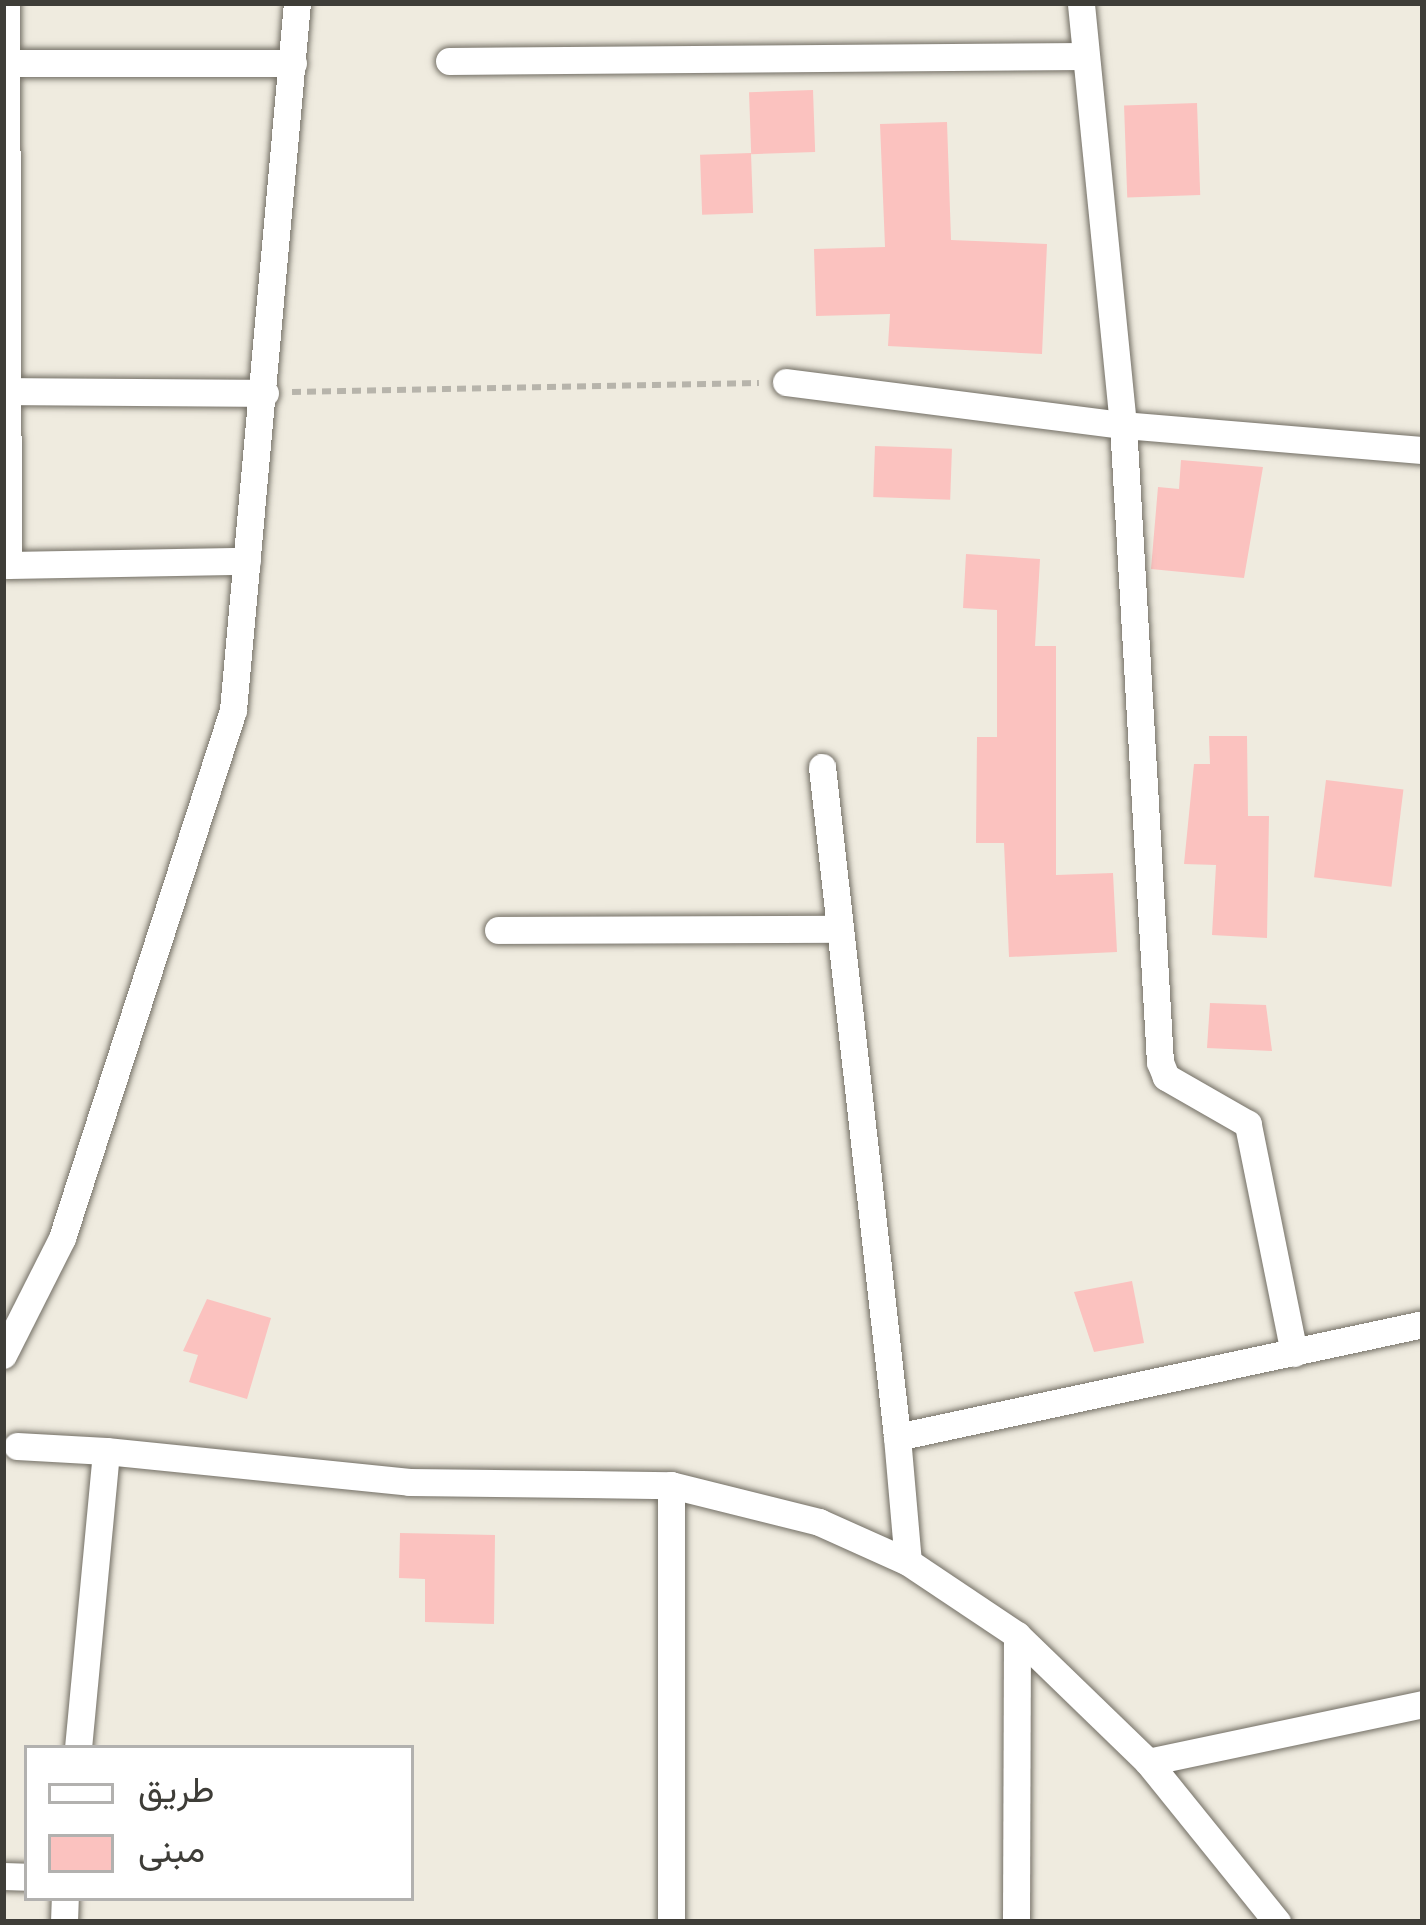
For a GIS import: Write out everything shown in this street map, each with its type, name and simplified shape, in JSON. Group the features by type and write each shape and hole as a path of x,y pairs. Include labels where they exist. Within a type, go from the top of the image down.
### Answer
{"street":[{"path":"6,3 8,566 247,561"},
{"path":"3,1355 62,1238 232,710 265,393 297,3"},
{"path":"1081,3 1124,425 1160,1062 1166,1077 1248,1124 1294,1353"},
{"path":"449,61 1085,56"},
{"path":"6,63 292,63"},
{"path":"786,382 1124,425 1423,450"},
{"path":"8,391 265,393"},
{"path":"822,767 908,1562"},
{"path":"498,930 840,928"},
{"path":"897,1437 1423,1324"},
{"path":"17,1446 409,1482 671,1485 755,1498 908,1562 1017,1635 1148,1762 1277,1922"},
{"path":"78,1745 106,1451"},
{"path":"671,1485 671,1922"},
{"path":"1016,1922 1017,1635"},
{"path":"1148,1762 1423,1704"}],"path":[{"path":"265,393 786,382"}],"building":[{"path":"813,90 815,152 751,154 749,92"},
{"path":"1197,103 1200,195 1127,197 1124,106"},
{"path":"947,122 951,240 1047,244 1042,354 888,346 890,314 816,316 814,249 885,247 880,124"},
{"path":"751,153 753,213 702,215 700,155"},
{"path":"875,446 952,449 950,500 873,497"},
{"path":"1181,460 1263,467 1244,578 1151,569 1158,487 1179,489"},
{"path":"966,554 1040,559 1035,646 1056,646 1056,875 1113,873 1117,952 1009,957 1004,843 976,843 977,737 997,737 997,610 963,608"},
{"path":"1209,736 1247,736 1248,816 1269,816 1267,938 1212,935 1216,865 1184,864 1194,764 1210,764"},
{"path":"1326,780 1403,790 1391,887 1314,877"},
{"path":"1210,1003 1266,1005 1272,1051 1207,1048"},
{"path":"1132,1281 1144,1343 1094,1352 1074,1292"},
{"path":"207,1299 271,1318 247,1399 189,1382 198,1355 183,1351"},
{"path":"400,1533 495,1535 494,1624 425,1622 425,1579 399,1578"}]}
